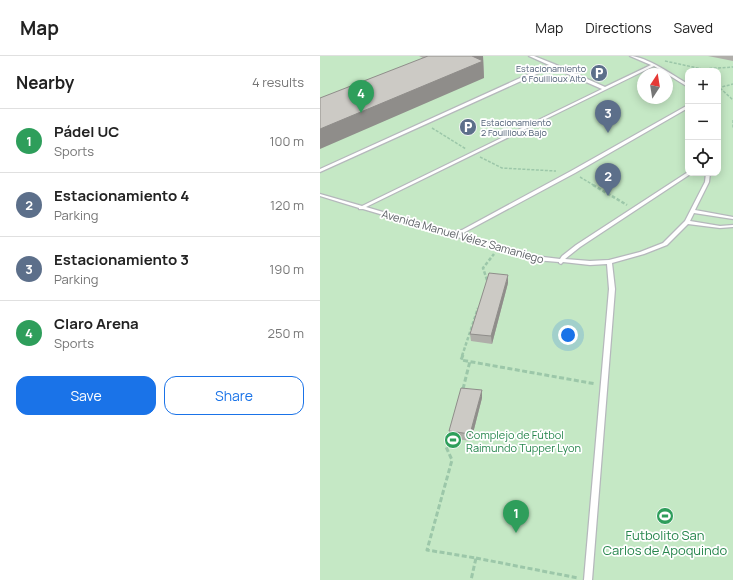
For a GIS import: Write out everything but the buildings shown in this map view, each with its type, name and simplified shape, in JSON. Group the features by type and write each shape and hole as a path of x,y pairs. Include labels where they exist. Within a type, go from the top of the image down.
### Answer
{"lane":[{"path":"531,56 606,89"},
{"path":"632,56 654,66 685,84"},
{"path":"320,171 553,65"},
{"path":"361,208 654,66"},
{"path":"452,234 463,231 573,172 685,108"},
{"path":"561,262 564,257 578,246 685,176"},
{"name":"Avenida Manuel Vélez Samaniego","path":"320,195 535,258 561,262 609,262 642,254 665,244 687,222 707,182 708,176"},
{"path":"693,211 733,218"},
{"path":"687,222 720,227 733,226"},
{"path":"588,580 612,289 609,262"}],"path":[{"path":"662,60 702,69 733,67"},
{"path":"721,87 733,84"},
{"path":"721,90 733,100"},
{"path":"733,120 733,128"},
{"path":"425,124 473,153 502,168 573,172"},
{"path":"589,182 635,209"},
{"path":"486,286 488,278 483,268 496,252 488,250"},
{"path":"481,300 462,360 604,386"},
{"path":"461,395 470,362"},
{"path":"452,425 446,447 452,460 427,550 578,577"},
{"path":"471,580 476,558"}],"green space":[{"path":"320,56 733,56 733,580 320,580"}],"place":[{"name":"Estacionamiento 6 Fouillioux Alto","path":"599,73"},
{"name":"Claro Arena","path":"361,113"},
{"name":"Estacionamiento 2 Fouillioux Bajo","path":"468,127"},
{"name":"Estacionamiento 3","path":"608,133"},
{"name":"Estacionamiento 4","path":"608,196"},
{"name":"Complejo de Fútbol Raimundo Tupper Lyon","path":"453,440"},
{"name":"Futbolito San Carlos de Apoquindo","path":"665,516"},
{"name":"Pádel UC","path":"516,533"}]}
